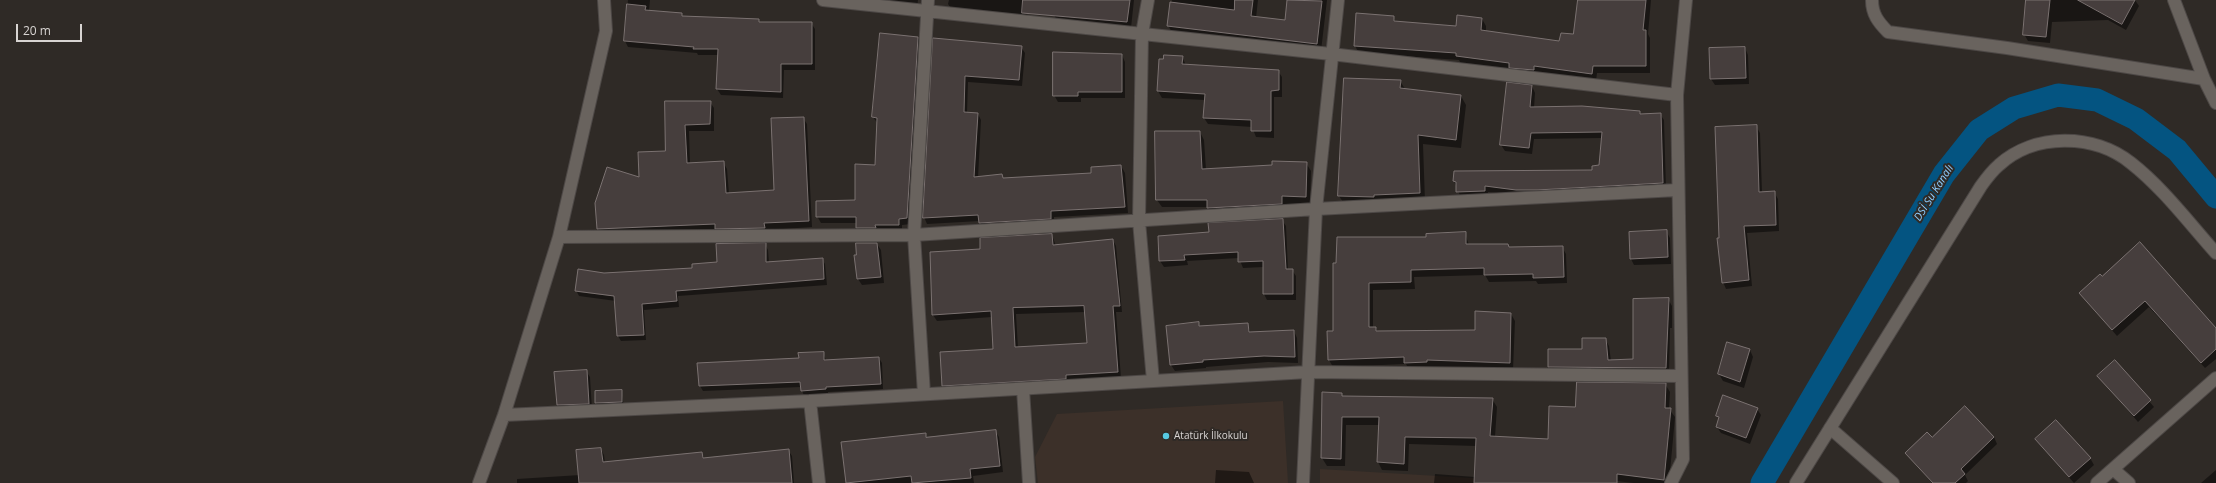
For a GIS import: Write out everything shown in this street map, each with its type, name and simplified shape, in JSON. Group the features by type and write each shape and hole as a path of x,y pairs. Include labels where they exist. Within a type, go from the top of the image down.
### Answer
{"street":[{"path":"478,483 504,414 559,237 606,31 604,0"},
{"path":"823,0 927,6 1142,34 1330,54 1677,95"},
{"path":"1148,0 1142,34 1139,221 1153,381"},
{"path":"1303,483 1316,210 1330,54 1338,0"},
{"path":"1671,483 1683,459 1677,190 1677,95 1686,0"},
{"path":"1872,0 1872,9 1877,21 1888,32 2007,48 2204,79"},
{"path":"2174,0 2204,79 2216,104"},
{"path":"924,394 914,235 927,6"},
{"path":"1796,483 1981,186 1999,165 2023,150 2044,142 2074,140 2104,148 2130,162 2161,192 2216,253"},
{"path":"559,237 914,235 1316,210 1677,190"},
{"path":"504,414 810,401 1308,372 1681,376"},
{"path":"2097,483 2216,378"},
{"path":"1023,389 1029,483"},
{"path":"810,401 819,483"},
{"path":"1830,428 1894,483"},
{"path":"2113,469 2129,483"}],"shaded area":[{"name":"Atatürk İlkokulu","path":"1283,401 1288,483 1038,483 1035,457 1057,414"},
{"path":"1320,469 1556,483 1320,483"}],"building":[{"path":"1023,0 1130,0 1127,22 1022,13"},
{"path":"1235,0 1253,0 1251,16 1285,20 1287,0 1322,1 1317,44 1167,26 1170,2 1234,10"},
{"path":"1578,0 1646,0 1643,30 1646,30 1646,66 1593,66 1592,74 1534,66 1534,70 1509,68 1509,63 1456,56 1456,53 1354,46 1356,13 1394,16 1394,21 1456,26 1457,15 1482,18 1481,30 1559,41 1561,33 1573,34"},
{"path":"2026,0 2050,0 2046,37 2023,35"},
{"path":"2078,0 2135,0 2122,24"},
{"path":"627,4 646,6 645,10 682,13 682,16 759,19 759,22 812,22 812,64 781,64 781,92 716,89 718,49 693,49 694,47 624,41"},
{"path":"880,33 918,37 907,218 899,219 899,225 875,225 876,228 856,228 856,217 816,217 816,201 855,200 855,164 875,165 877,118 872,117"},
{"path":"933,38 1022,46 1019,80 965,76 964,112 978,113 974,177 1002,174 1003,178 1091,173 1091,167 1121,165 1125,207 1051,211 1051,219 979,223 978,215 923,218"},
{"path":"1745,47 1746,78 1710,79 1709,48"},
{"path":"1053,52 1122,54 1122,92 1078,92 1078,96 1053,96"},
{"path":"1164,55 1183,56 1182,64 1279,70 1279,90 1271,91 1271,131 1251,131 1251,120 1203,118 1205,94 1157,91 1159,59 1163,59"},
{"path":"1344,78 1401,80 1400,88 1461,95 1456,140 1418,135 1420,193 1374,195 1374,197 1338,196"},
{"path":"1507,82 1532,85 1530,107 1582,106 1640,111 1640,114 1661,113 1663,183 1537,190 1516,190 1485,186 1485,191 1456,192 1456,182 1453,181 1454,171 1592,170 1592,166 1599,165 1602,132 1531,133 1529,148 1500,145"},
{"path":"665,101 711,101 710,124 685,125 687,163 724,161 726,193 774,190 771,118 804,117 809,221 764,223 765,228 715,229 715,224 597,229 595,203 607,167 639,177 638,152 665,151"},
{"path":"1757,125 1759,192 1775,191 1776,225 1744,226 1749,280 1722,283 1717,238 1719,238 1715,127"},
{"path":"1155,131 1200,131 1202,169 1272,165 1272,161 1307,162 1306,197 1282,196 1282,204 1207,208 1207,200 1156,200"},
{"path":"1283,219 1286,269 1293,269 1293,294 1263,294 1263,261 1238,262 1238,252 1184,255 1185,260 1159,261 1158,236 1209,232 1208,223"},
{"path":"1667,230 1668,257 1630,259 1629,232"},
{"path":"1466,232 1466,244 1508,244 1509,247 1563,246 1564,277 1533,278 1533,274 1484,275 1484,268 1411,270 1411,282 1369,283 1369,327 1376,327 1376,331 1475,330 1475,311 1511,313 1510,363 1427,360 1427,362 1404,363 1404,357 1328,360 1327,331 1333,331 1333,263 1336,263 1337,237 1426,237 1426,234"},
{"path":"1052,234 1053,245 1113,239 1120,306 1113,306 1118,372 1066,375 1066,379 942,386 940,352 993,349 991,311 932,315 930,252 980,249 980,238","holes":["1084,306 1087,343 1015,347 1013,308"]},
{"path":"2140,242 2216,328 2216,349 2201,363 2145,301 2112,330 2079,293 2100,274 2102,276"},
{"path":"766,243 766,262 823,258 824,279 676,291 677,301 642,304 644,335 617,336 614,296 575,291 578,269 604,273 692,268 692,264 717,262 716,244"},
{"path":"856,243 877,243 881,277 857,279 854,255 856,255"},
{"path":"1669,298 1666,368 1548,367 1548,349 1582,349 1582,338 1606,338 1608,360 1633,359 1633,299"},
{"path":"1199,322 1199,326 1248,323 1249,332 1294,330 1295,357 1264,356 1203,360 1203,362 1170,365 1166,326"},
{"path":"1727,342 1750,349 1740,382 1718,374"},
{"path":"824,352 824,360 879,357 881,384 826,387 826,389 801,391 800,382 699,386 697,363 799,358 798,353"},
{"path":"2115,360 2151,400 2134,416 2097,376"},
{"path":"587,370 589,404 557,405 554,372"},
{"path":"1577,382 1666,383 1665,408 1671,408 1664,480 1617,474 1617,483 1474,483 1476,438 1405,437 1404,464 1377,462 1379,417 1342,417 1341,459 1321,458 1322,392 1342,393 1342,396 1493,398 1490,436 1548,439 1549,406 1575,407"},
{"path":"622,390 622,402 595,403 595,391"},
{"path":"1723,395 1758,408 1746,438 1716,427 1719,417 1716,416"},
{"path":"1965,406 1994,437 1961,469 1965,474 1955,483 1933,483 1905,453 1927,432 1932,437"},
{"path":"2056,420 2091,458 2069,477 2035,439"},
{"path":"996,430 1000,466 970,469 971,478 912,483 911,476 846,483 841,442 926,433 926,437"},
{"path":"601,448 603,462 702,452 703,458 789,449 792,483 579,483 576,450"}],"waterway":[{"name":"DSİ Su Kanalı","path":"1762,483 1944,174 1979,130 2014,108 2058,95 2097,100 2136,119 2177,150 2216,197"}],"place":[{"name":"Atatürk İlkokulu","path":"1166,436"}]}
